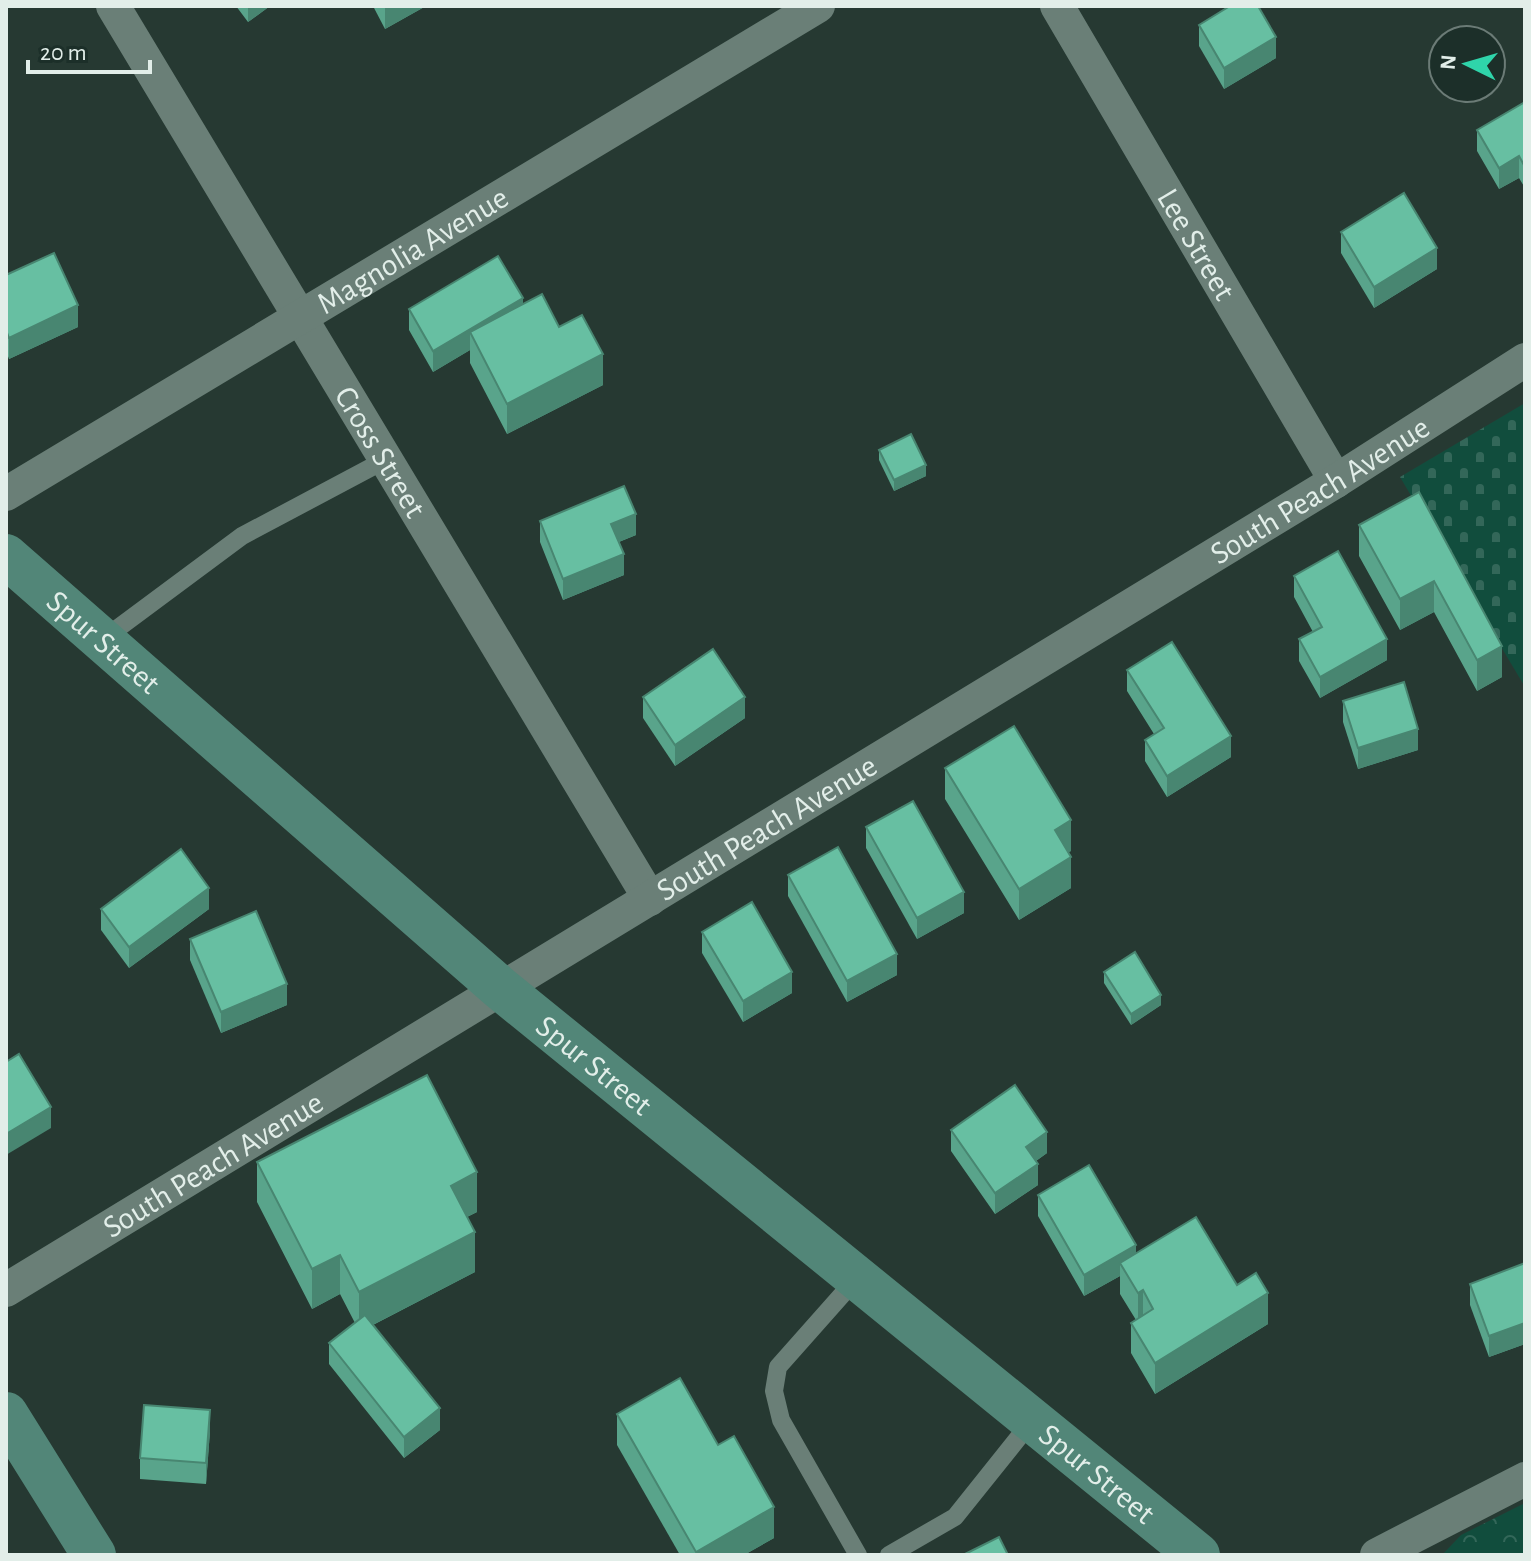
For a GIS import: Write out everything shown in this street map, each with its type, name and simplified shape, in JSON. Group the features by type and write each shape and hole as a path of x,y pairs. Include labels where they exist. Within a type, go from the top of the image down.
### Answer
{"main road":[{"name":"Spur Street","path":"6,556 500,988 1198,1555"},
{"path":"6,1414 94,1555"}],"street":[{"name":"Cross Street","path":"113,6 650,899"},
{"name":"Magnolia Avenue","path":"6,494 818,6"},
{"name":"Lee Street","path":"1057,6 1336,481"},
{"name":"South Peach Avenue","path":"6,1290 1336,481 1525,360"},
{"path":"1377,1555 1525,1479"}],"lane":[{"path":"102,640 242,536 385,460"},
{"path":"856,1279 778,1367 774,1391 781,1420 858,1555"},
{"path":"889,1555 955,1517 1031,1422"}],"green space":[{"path":"1525,403 1525,687 1400,477"},
{"path":"1525,1503 1525,1555 1442,1555 1461,1535"}],"building":[{"path":"1230,6 1258,6 1276,37 1224,68 1199,25"},
{"path":"1525,102 1525,167 1519,156 1499,168 1477,130"},
{"path":"1404,193 1437,248 1374,287 1341,232"},
{"path":"54,253 78,305 9,338 6,330 6,275"},
{"path":"498,256 523,298 433,351 409,309"},
{"path":"542,294 559,327 582,315 603,354 507,404 470,332"},
{"path":"911,434 926,465 894,480 879,450"},
{"path":"624,486 636,514 611,524 624,554 563,579 540,521"},
{"path":"1419,492 1502,646 1477,660 1434,581 1400,599 1359,525"},
{"path":"1338,551 1387,639 1320,677 1299,639 1322,627 1294,576"},
{"path":"1172,642 1231,736 1167,776 1145,740 1164,728 1127,670"},
{"path":"713,649 745,697 675,745 643,697"},
{"path":"1404,682 1418,729 1358,748 1343,701"},
{"path":"1014,726 1071,820 1055,830 1071,857 1019,889 945,768"},
{"path":"913,801 964,892 917,918 866,827"},
{"path":"838,847 897,954 847,981 788,875"},
{"path":"181,849 209,888 129,947 101,909"},
{"path":"752,902 792,972 743,1001 702,932"},
{"path":"256,911 287,984 221,1012 190,939"},
{"path":"1135,952 1161,995 1131,1014 1104,972"},
{"path":"19,1054 51,1107 6,1134 6,1062"},
{"path":"427,1075 477,1172 451,1186 475,1232 359,1292 340,1255 312,1269 257,1162"},
{"path":"1015,1085 1047,1132 1026,1147 1038,1164 995,1193 951,1130"},
{"path":"1089,1165 1136,1245 1084,1275 1038,1195"},
{"path":"1196,1217 1237,1285 1256,1273 1268,1293 1155,1363 1131,1323 1153,1309 1143,1290 1138,1293 1120,1263"},
{"path":"1525,1263 1525,1323 1489,1336 1470,1284"},
{"path":"365,1315 440,1408 404,1437 329,1343"},
{"path":"680,1378 718,1445 734,1436 774,1507 696,1552 617,1414"},
{"path":"144,1405 210,1410 206,1463 140,1458"},
{"path":"999,1537 1008,1555 963,1555"}]}
